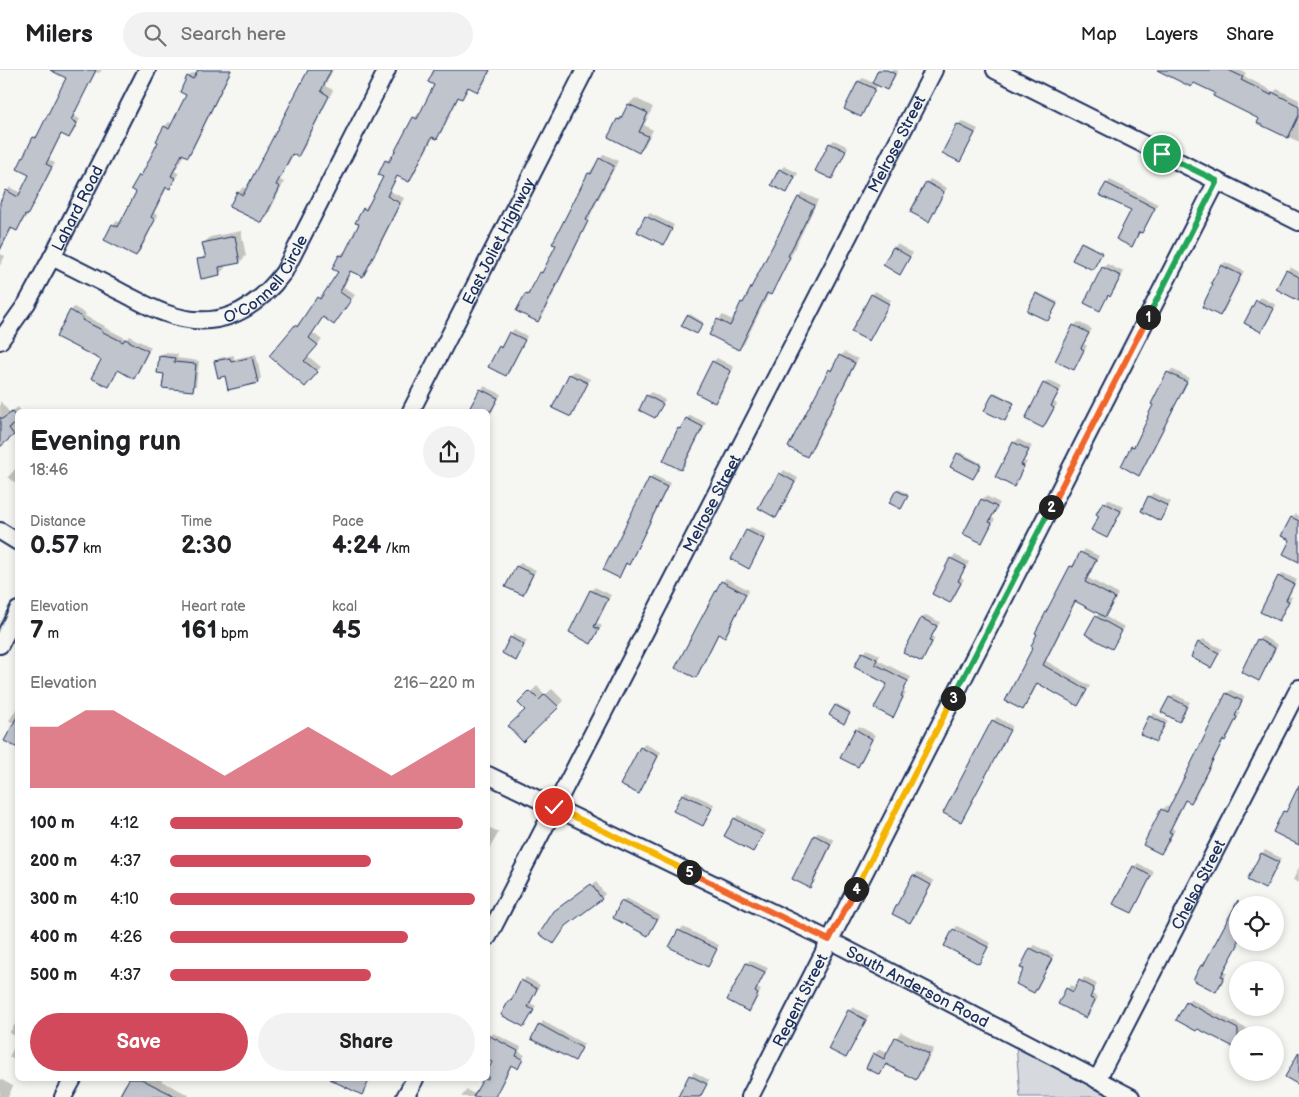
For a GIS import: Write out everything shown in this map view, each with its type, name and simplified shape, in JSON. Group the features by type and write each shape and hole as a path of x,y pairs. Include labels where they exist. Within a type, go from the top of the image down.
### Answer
{"street":[{"name":"Lahard Road","path":"0,341 27,303 52,257 147,70"},
{"name":"O'Connell Circle","path":"52,257 154,309 177,317 202,321 215,320 245,310 272,288 284,272 387,70"},
{"name":"East Joliet Highway","path":"412,409 585,70"},
{"name":"Melrose Street","path":"490,933 934,70"},
{"path":"995,70 1299,222"},
{"name":"Regent Street","path":"750,1097 1217,181"},
{"path":"0,531 15,540"},
{"path":"0,645 15,616"},
{"name":"Chelsa Street","path":"1097,1080 1299,688"},
{"name":"South Anderson Road","path":"490,775 829,940 1131,1097"},
{"path":"63,1097 72,1081"},
{"path":"406,1097 414,1081"}],"shaded area":[{"path":"1016,1044 1121,1097 1020,1097"}],"building":[{"path":"50,70 96,70 71,120 77,123 69,138 61,134 46,164 52,167 27,216 25,215 17,231 11,228 0,250 0,202 6,190 18,197 29,175 17,169 33,137 36,138 66,78"},
{"path":"198,70 231,70 188,157 182,154 171,176 175,178 170,189 166,187 151,217 155,220 136,256 104,240 112,224 118,227 136,192 131,189 139,175 141,176 164,126 169,129 186,95 180,92 187,76 193,79"},
{"path":"308,70 331,70 321,91 329,96 298,157 292,154 276,185 280,187 262,223 229,207 237,192 243,195"},
{"path":"434,70 490,70 478,92 468,87 462,99 458,97 437,139 432,137 409,182 397,176 387,196 400,203 363,277 350,271 340,292 351,300 334,325 323,317 309,338 318,345 304,361 318,372 305,387 269,356 295,325 297,327 317,297 320,299 338,272 332,269 339,255 343,256 359,224 355,223 363,208 366,210 383,177 378,175 385,160 389,162 413,117 417,119 434,85 428,82"},
{"path":"878,70 887,70 895,74 887,90 872,83"},
{"path":"1157,70 1228,70 1243,77 1241,80 1271,95 1272,92 1299,106 1299,115 1288,138 1257,123 1259,119 1213,96 1215,93 1194,83 1191,87"},
{"path":"858,81 875,89 861,117 844,109"},
{"path":"628,104 648,113 639,132 648,136 639,153 608,137 617,119 620,120"},
{"path":"957,124 975,133 960,162 942,153"},
{"path":"829,143 846,151 832,179 815,171"},
{"path":"599,158 614,166 586,220 588,221 538,322 516,311 525,294 528,295 540,272 542,273 556,245 552,244 588,173 591,174"},
{"path":"779,169 795,177 787,193 771,185"},
{"path":"926,182 944,192 929,222 910,212"},
{"path":"1106,183 1155,208 1142,233 1139,232 1132,247 1116,239 1131,210 1099,195"},
{"path":"798,197 814,205 771,295 767,293 739,350 709,335 717,319 730,326"},
{"path":"645,216 672,229 664,245 637,232"},
{"path":"235,236 240,263 219,267 220,275 201,279 197,259 206,258 202,243"},
{"path":"1081,242 1102,253 1093,270 1072,260"},
{"path":"893,247 910,257 900,275 883,265"},
{"path":"1221,265 1241,275 1220,316 1202,307 1213,284 1211,283"},
{"path":"1102,267 1121,276 1100,311 1084,303"},
{"path":"1286,270 1299,277 1299,301 1276,289"},
{"path":"1036,293 1057,304 1048,321 1027,311"},
{"path":"871,294 889,304 869,341 851,332"},
{"path":"1256,300 1274,309 1261,332 1244,323"},
{"path":"70,310 83,318 82,320 101,331 123,342 125,339 148,351 134,379 118,370 109,387 91,378 101,360 56,337"},
{"path":"687,315 703,324 697,334 681,326"},
{"path":"1073,325 1089,333 1081,348 1084,350 1074,370 1055,361"},
{"path":"509,332 525,340 506,376 488,367"},
{"path":"839,355 855,363 807,457 788,447 829,369 831,371"},
{"path":"159,356 175,358 174,362 196,364 193,391 162,388 164,374 157,373"},
{"path":"252,357 258,383 228,390 225,376 218,378 214,361 230,358 231,362"},
{"path":"712,361 731,371 715,403 696,393"},
{"path":"1167,372 1187,382 1139,476 1121,466 1131,446 1134,447 1148,418 1153,405 1151,404"},
{"path":"569,374 588,383 571,417 552,408"},
{"path":"1043,383 1059,391 1051,406 1054,408 1043,428 1025,419"},
{"path":"480,389 498,398 491,411 490,409 469,409"},
{"path":"993,393 1014,403 1005,421 984,411"},
{"path":"646,395 663,404 655,418 639,410"},
{"path":"12,412 15,416 15,424 9,428 14,435 0,447 0,417 2,419"},
{"path":"686,418 703,427 681,470 663,461 678,428 680,429"},
{"path":"1013,442 1029,450 1021,465 1024,466 1014,487 995,477"},
{"path":"957,453 981,465 973,479 950,467"},
{"path":"779,473 795,482 776,518 758,508"},
{"path":"649,478 667,487 629,565 626,563 619,578 603,570"},
{"path":"896,490 908,496 901,509 889,503"},
{"path":"1148,496 1168,506 1160,521 1141,511"},
{"path":"981,499 997,507 989,522 992,523 982,543 963,534"},
{"path":"1103,502 1121,511 1107,538 1091,530 1099,516 1096,514"},
{"path":"1291,517 1299,521 1299,562 1283,554 1290,540 1281,536"},
{"path":"746,530 764,539 749,569 731,559"},
{"path":"1080,552 1096,560 1085,582 1115,598 1105,617 1075,601 1043,665 1087,690 1078,706 1037,683 1023,710 1005,701 1033,647 1031,646 1037,634 1035,633 1070,566 1073,567"},
{"path":"950,558 966,566 958,581 961,583 950,603 932,594"},
{"path":"516,566 533,574 523,595 505,587"},
{"path":"1278,576 1294,584 1286,600 1289,601 1279,621 1260,612"},
{"path":"721,581 746,594 725,637 718,634 696,678 675,668"},
{"path":"590,590 608,599 594,627 599,629 591,644 569,632"},
{"path":"1095,616 1122,631 1112,649 1085,634"},
{"path":"921,618 937,626 929,641 932,642 922,662 903,653"},
{"path":"510,637 524,645 516,661 502,653"},
{"path":"1257,639 1275,648 1259,681 1241,672"},
{"path":"1198,642 1219,653 1211,668 1191,657"},
{"path":"862,652 877,659 875,664 908,681 893,718 874,708 887,684 854,667"},
{"path":"530,691 539,700 545,694 559,707 523,742 508,726 525,710 518,703"},
{"path":"1226,693 1242,701 1235,716 1237,717 1191,803 1185,800 1169,832 1172,833 1161,854 1143,845 1161,809 1167,812"},
{"path":"1169,697 1187,706 1179,722 1161,712"},
{"path":"835,705 850,713 844,724 829,715"},
{"path":"1149,716 1165,724 1156,742 1140,734"},
{"path":"992,720 1010,730 961,822 943,813"},
{"path":"15,721 15,746 4,741"},
{"path":"855,729 872,739 858,767 840,758"},
{"path":"640,747 658,756 639,794 620,785"},
{"path":"1299,785 1299,845 1273,832 1283,811 1286,812"},
{"path":"682,794 712,808 703,826 673,811"},
{"path":"734,818 763,835 753,852 724,836"},
{"path":"814,835 831,844 810,888 792,879"},
{"path":"1261,853 1279,862 1265,889 1247,880"},
{"path":"1133,866 1151,876 1132,913 1113,904"},
{"path":"913,875 931,885 910,923 892,914"},
{"path":"591,884 602,899 566,926 554,944 539,934 554,911"},
{"path":"621,901 657,920 648,936 613,918"},
{"path":"1229,917 1229,951 1235,951 1221,976 1224,977 1216,992 1193,980 1201,965 1203,966"},
{"path":"953,929 988,947 979,964 944,946"},
{"path":"678,930 717,949 708,967 669,947"},
{"path":"1030,948 1052,959 1034,993 1016,984 1024,969 1020,968"},
{"path":"746,963 765,972 755,992 758,994 749,1012 727,1000"},
{"path":"521,980 537,989 528,1007 534,1010 524,1027 501,1015 509,1000 511,1001"},
{"path":"1079,980 1094,988 1090,998 1095,1000 1086,1018 1058,1004 1066,988 1073,992"},
{"path":"1186,1002 1232,1026 1229,1026 1229,1044 1198,1029 1196,1031 1176,1020"},
{"path":"848,1010 866,1020 846,1058 828,1049"},
{"path":"539,1024 582,1048 575,1061 531,1039"},
{"path":"490,1036 518,1051 516,1056 523,1059 518,1069 511,1065 495,1097 473,1097 482,1081 490,1081 490,1066 492,1062 490,1061"},
{"path":"895,1037 929,1054 916,1080 886,1064 880,1075 866,1068 873,1053 884,1059"},
{"path":"1299,1052 1299,1085 1285,1077"},
{"path":"689,1075 707,1084 700,1097 678,1097"},
{"path":"128,1081 145,1081 177,1097 119,1097"},
{"path":"333,1081 369,1081 362,1095"}],"route":[{"path":"554,807 829,940 1217,181 1162,154"}]}
